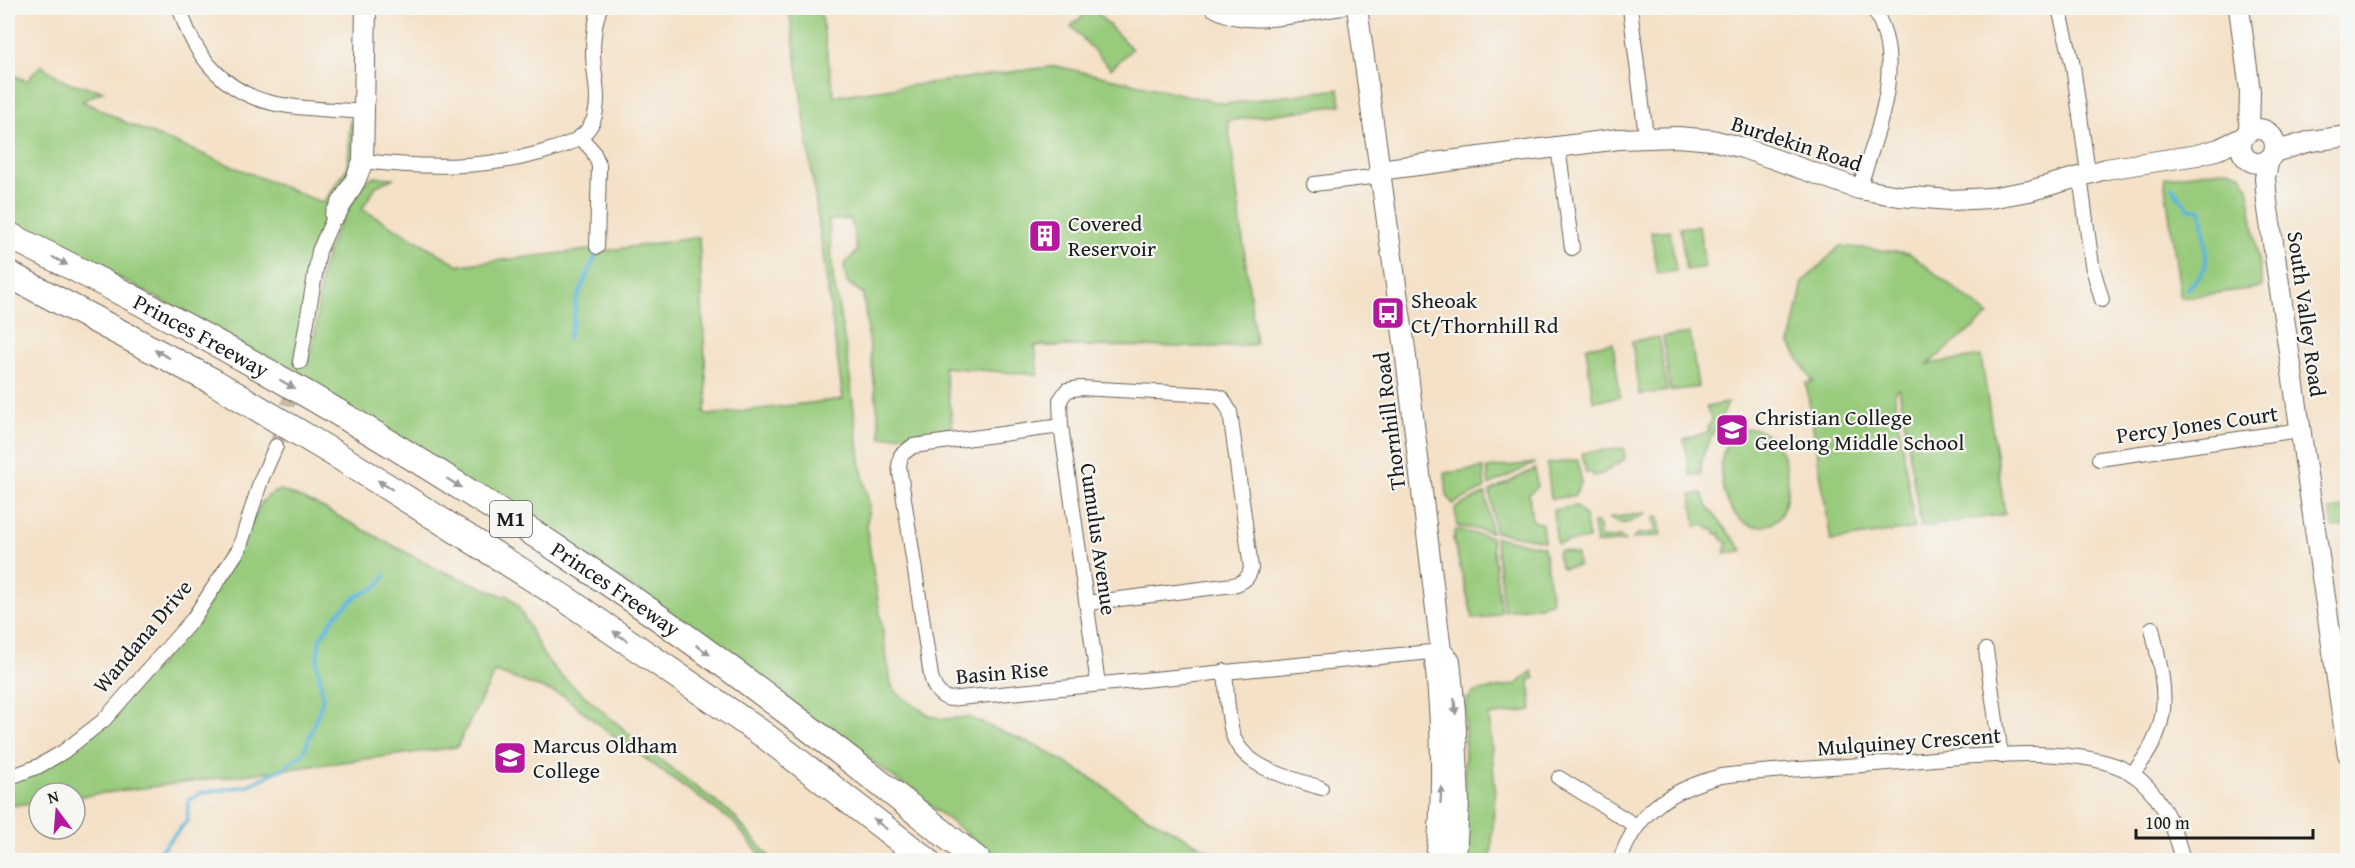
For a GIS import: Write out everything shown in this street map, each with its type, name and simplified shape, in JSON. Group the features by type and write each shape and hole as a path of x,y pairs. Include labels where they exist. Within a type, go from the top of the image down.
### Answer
{"highway":[{"name":"Princes Freeway","path":"8,235 244,360 356,423 592,572 720,662 838,750 977,861"},
{"name":"Princes Freeway","path":"8,274 214,382 340,457 567,600 764,735 926,861"}],"street":[{"path":"180,8 185,27 205,63 224,80 240,90 274,104 364,112"},
{"path":"300,362 319,251 363,161 366,8"},
{"path":"363,161 405,165 481,165 557,148 580,137 593,121 597,107 593,46 600,8"},
{"path":"1212,8 1247,21 1342,8"},
{"name":"Thornhill Road","path":"1358,8 1405,349 1441,651 1450,661 1459,801 1456,861"},
{"path":"1630,8 1646,136"},
{"path":"1859,189 1880,120 1888,75 1886,40 1873,8"},
{"path":"2059,8 2073,66 2088,238 2102,300"},
{"name":"South Valley Road","path":"2239,8 2348,754"},
{"name":"Burdekin Road","path":"1380,173 1646,136 1712,140 1743,148 1859,189 1924,199 1980,198 2029,191 2084,175 2219,149 2348,136"},
{"path":"580,137 593,151 599,165 597,247"},
{"path":"1558,147 1572,248"},
{"path":"1314,184 1380,173"},
{"name":"Cumulus Avenue","path":"1087,603 1233,585 1242,583 1249,576 1251,568 1230,412 1222,398 1212,395 1080,388 1066,390 1060,400 1061,426 1098,684"},
{"name":"Basin Rise","path":"1061,426 913,446 901,455 899,466 930,676 942,696 949,699 1441,651"},
{"name":"Percy Jones Court","path":"2099,459 2300,430"},
{"name":"Wandana Drive","path":"8,778 39,766 63,752 104,720 193,619 239,549 261,480 276,446"},
{"path":"2132,774 2148,755 2159,733 2163,707 2163,683 2152,628"},
{"path":"1986,650 2001,756"},
{"name":"Thornhill Road","path":"1436,861 1442,774 1442,736 1435,660 1441,651"},
{"path":"1225,671 1232,733 1246,755 1264,768 1321,788"},
{"name":"Mulquiney Crescent","path":"1620,861 1636,826 1652,809 1672,794 1695,783 1721,776 2001,756 2077,756 2099,759 2132,774 2151,791 2168,814 2183,861"},
{"path":"1558,778 1636,826"}],"green space":[{"path":"789,8 820,8 834,96 1056,66 1225,104 1339,89 1341,105 1228,121 1256,344 1229,347 1035,346 1038,375 944,367 953,428 881,438 863,293 847,283 844,265 857,251 851,219 829,220 833,277 847,354 861,467 869,505 867,524 869,544 891,684 898,694 930,716 943,719 968,717 1041,748 1097,782 1146,816 1226,860 1001,860 863,754 624,581 226,334 8,220 8,73 27,81 41,65 66,82 103,91 82,101 131,125 323,203 348,167 350,121 355,130 355,168 338,194 313,249 307,273 303,321 294,360 308,364 316,327 321,273 334,233 365,182 372,177 394,178 376,186 362,209 459,265 589,250 603,251 699,237 707,402 704,412 709,415 843,399"},
{"path":"1092,8 1132,49 1111,69 1071,26"},
{"path":"2229,169 2241,174 2248,187 2262,287 2181,298 2164,178"},
{"path":"1699,226 1705,267 1686,270 1680,228"},
{"path":"1670,230 1676,271 1657,274 1651,232"},
{"path":"1840,246 1909,253 1989,315 1928,364 1981,356 2005,514 1921,527 1899,388 1894,392 1915,528 1831,541 1806,383 1813,382 1790,344 1803,282"},
{"path":"1690,333 1698,387 1670,391 1663,337"},
{"path":"1659,337 1667,391 1639,395 1632,341"},
{"path":"1613,343 1620,397 1593,401 1586,347"},
{"path":"1728,403 1703,456 1701,474 1690,475 1684,439 1709,432 1708,427 1712,420 1706,407"},
{"path":"1754,428 1775,442 1782,453 1788,479 1785,505 1780,517 1761,527 1745,523 1732,510 1724,491 1721,470 1724,450 1735,435"},
{"path":"1624,448 1625,459 1602,474 1593,476 1592,472 1586,473 1582,453"},
{"path":"1578,460 1581,483 1574,496 1551,499 1547,464"},
{"path":"1536,463 1489,485 1487,468"},
{"path":"1483,468 1485,488 1453,504 1447,496 1445,473"},
{"path":"1535,469 1537,487 1529,494 1532,520 1542,524 1544,541 1495,532 1490,491"},
{"path":"281,490 317,505 437,569 504,596 507,595 518,606 544,656 558,673 655,756 731,813 772,860 765,860 733,822 603,728 564,696 495,672 457,747 87,795 87,781 27,781 27,804 8,806 8,782 51,762 159,665 252,523 262,502"},
{"path":"1486,493 1491,532 1457,526 1455,508"},
{"path":"1702,493 1708,507 1743,551 1724,554 1727,543 1720,534 1716,534 1713,529 1705,525 1696,527 1691,495"},
{"path":"1576,506 1585,516 1589,539 1557,544 1553,510"},
{"path":"2347,507 2347,526 2333,528 2330,510"},
{"path":"1647,513 1624,523 1609,518"},
{"path":"1659,517 1661,535 1633,539 1638,534 1656,532 1654,518"},
{"path":"1593,523 1598,523 1601,539 1621,537 1625,541 1596,544"},
{"path":"1456,530 1491,537 1501,612 1487,618 1473,619 1453,539"},
{"path":"1495,537 1544,547 1552,602 1504,611"},
{"path":"1559,550 1577,554 1578,566 1563,568 1557,553"},
{"path":"1532,671 1535,678 1529,680 1532,710 1489,716 1495,788 1491,860 1464,860 1465,706 1469,697 1475,692 1517,684"}],"waterway":[{"path":"2173,187 2190,209 2201,210 2202,215 2206,262 2202,272 2188,289"},
{"path":"568,338 576,301 597,253"},
{"path":"156,860 160,851 187,821 189,800 201,793 247,786 287,766 304,752 323,699 317,662 320,638 336,615 357,596 377,587 386,575"}],"tunnel":[{"path":"276,446 300,362"}],"place":[{"name":"Covered Reservoir","path":"1045,236"},
{"name":"Sheoak Ct/Thornhill Rd","path":"1388,313"},
{"name":"Christian College Geelong Middle School","path":"1732,430"},
{"name":"Marcus Oldham College","path":"510,758"}]}
